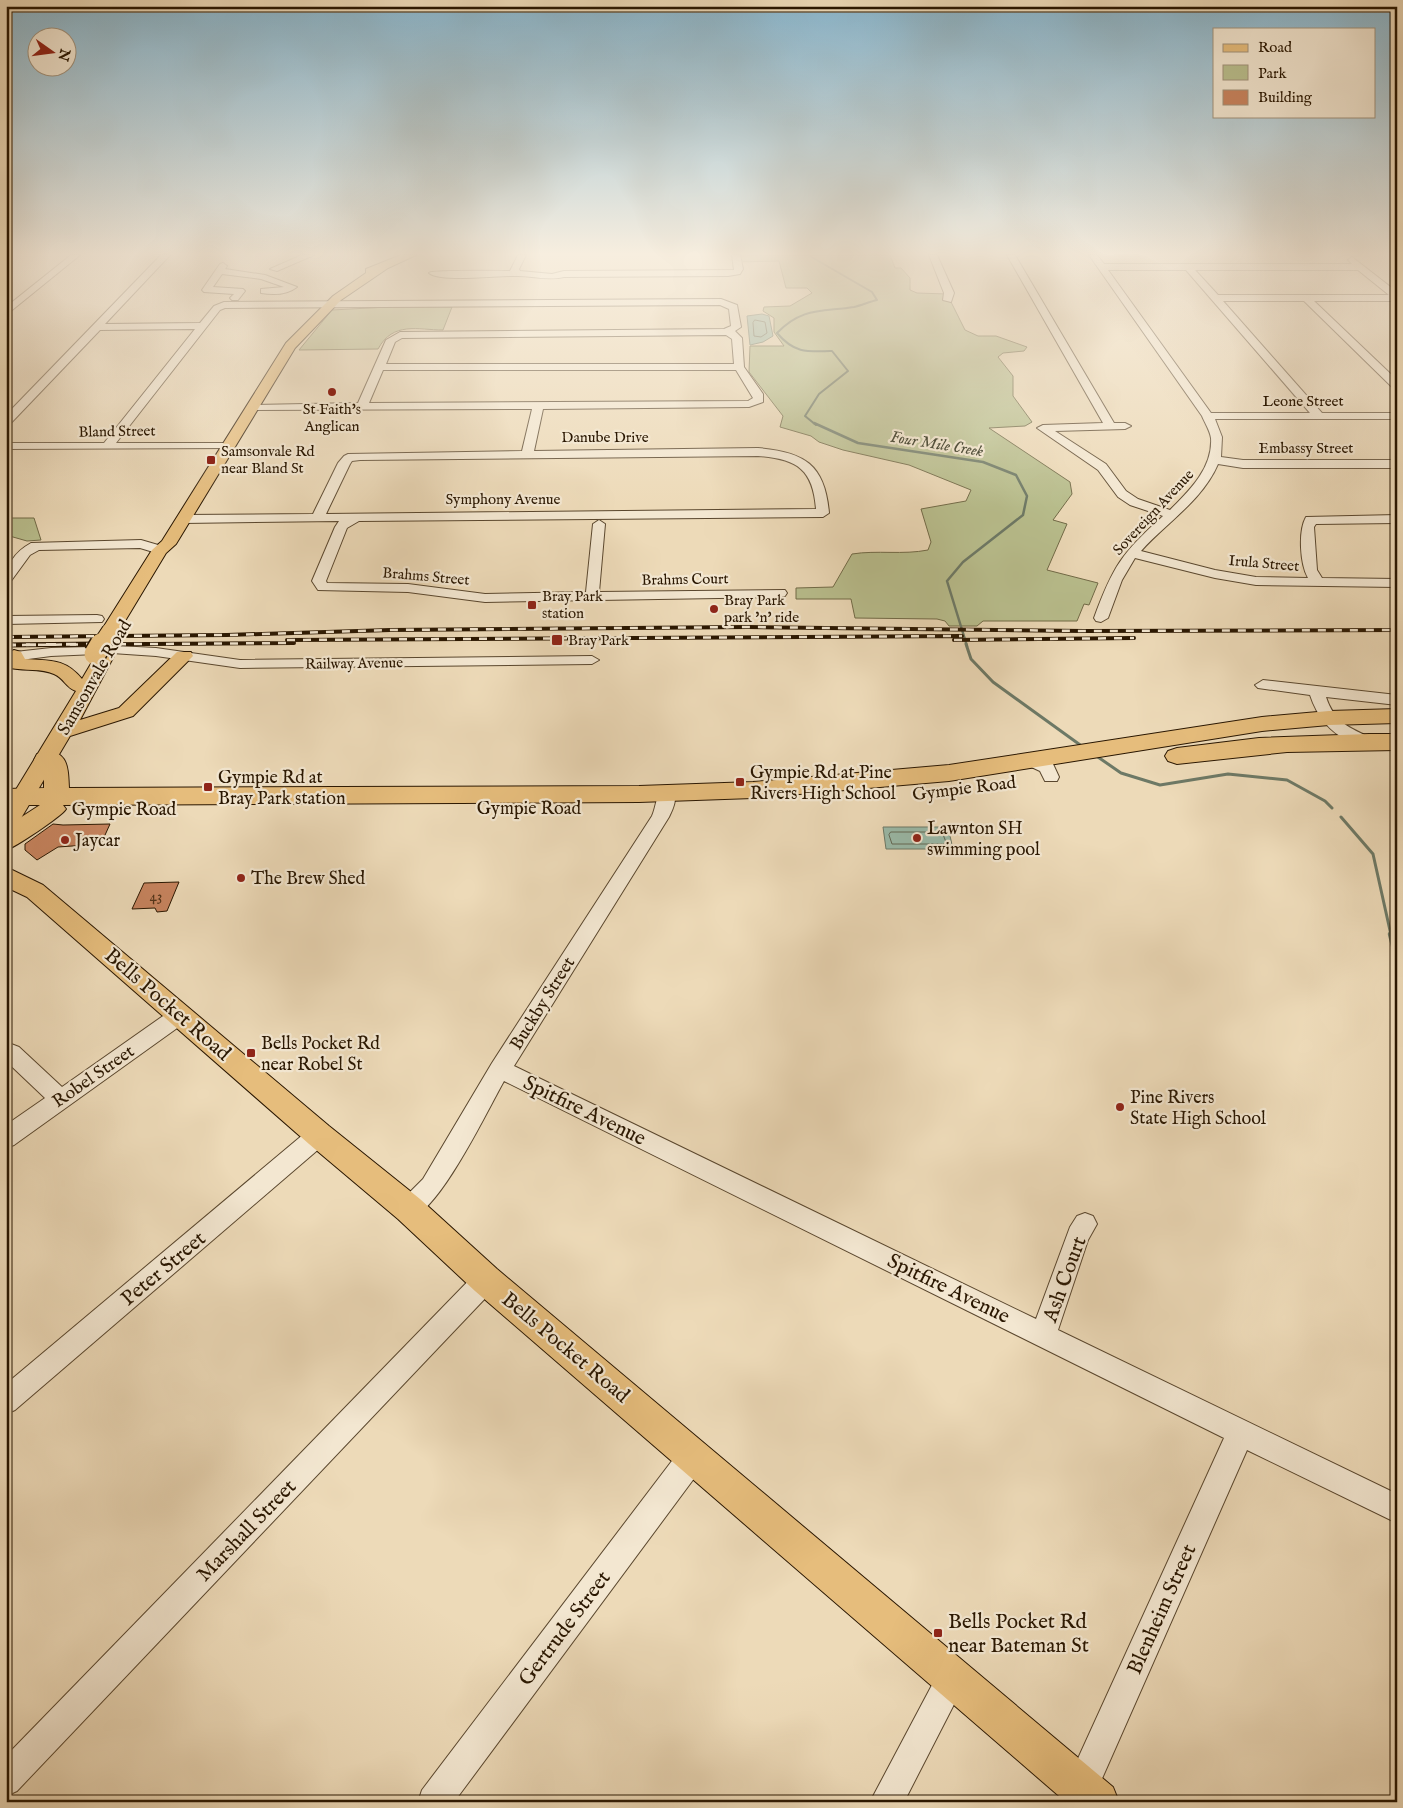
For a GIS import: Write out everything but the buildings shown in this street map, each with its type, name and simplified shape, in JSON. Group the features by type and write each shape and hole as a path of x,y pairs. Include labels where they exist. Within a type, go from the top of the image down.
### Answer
{"highway":[{"name":"Gympie Road","path":"10,805 55,803 666,800 783,804 974,788 1042,769 1068,755 1108,748 1234,728 1329,718 1397,716"},
{"name":"Gympie Road","path":"1042,769 1088,770 1250,746 1397,742"},
{"path":"6,841 55,803 56,764 46,760"}],"main road":[{"name":"Samsonvale Road","path":"10,805 81,690 102,652 109,627 169,550 167,543 184,519 290,346 290,339"},
{"path":"62,732 126,712 184,656"},
{"path":"10,657 17,664 51,666 63,670 95,705 105,709 131,706"},
{"name":"Samsonvale Road","path":"10,805 46,760 62,732 81,690"},
{"name":"Bells Pocket Road","path":"6,859 28,879 35,891 319,1135 409,1209 486,1280 694,1455 952,1679 1089,1794"},
{"name":"Bells Pocket Road","path":"6,875 19,885 35,891"}],"street":[{"path":"6,422 87,339"},
{"path":"107,446 191,339"},
{"path":"362,406 392,339"},
{"path":"253,407 736,406 759,400 754,388 739,367 737,339"},
{"path":"1060,339 1110,426"},
{"name":"Sovereign Avenue","path":"1100,618 1122,566 1132,553 1198,489 1215,460 1217,432 1208,416 1153,339"},
{"path":"1252,339 1319,416"},
{"path":"1349,339 1397,386"},
{"path":"380,367 739,367"},
{"path":"527,454 538,406"},
{"path":"6,407 20,407"},
{"name":"Leone Street","path":"1208,416 1397,416"},
{"path":"1043,428 1125,426"},
{"path":"1043,428 1102,467 1122,494 1134,502 1171,515"},
{"name":"Bland Street","path":"6,446 228,446"},
{"name":"Danube Drive","path":"348,458 360,456 758,452 784,455 810,468 815,473 824,513"},
{"path":"348,458 344,463 322,517 337,520 341,527 350,520 361,516"},
{"name":"Embassy Street","path":"1215,460 1243,464 1397,464"},
{"name":"Symphony Avenue","path":"184,519 824,513"},
{"path":"582,515 594,519 599,524"},
{"path":"592,597 599,524 607,518 622,515"},
{"path":"1318,583 1310,570 1308,527 1311,520 1397,519"},
{"name":"Brahms Street","path":"341,527 319,581 323,587 408,588 485,598 592,597"},
{"path":"6,578 25,552 36,546 167,543"},
{"path":"141,544 167,543"},
{"name":"Irula Street","path":"1132,553 1234,578 1276,583 1397,583"},
{"name":"Brahms Court","path":"592,597 780,593"},
{"path":"6,620 109,627"},
{"name":"Railway Avenue","path":"10,657 102,652 184,656 249,664 592,660"},
{"path":"1263,685 1397,700"},
{"name":"Gympie Road","path":"1317,691 1322,708 1342,732 1366,742"},
{"name":"Buckby Street","path":"409,1209 431,1186 500,1069 666,800"},
{"name":"Robel Street","path":"6,1138 180,1015"},
{"path":"6,1051 12,1053 60,1099"},
{"name":"Spitfire Avenue","path":"500,1069 1044,1334 1397,1509"},
{"name":"Peter Street","path":"6,1401 319,1135"},
{"name":"Ash Court","path":"1044,1334 1078,1235 1085,1224"},
{"name":"Marshall Street","path":"6,1780 486,1280"},
{"name":"Blenheim Street","path":"1089,1794 1241,1432"},
{"name":"Gertrude Street","path":"434,1802 694,1455"},
{"path":"886,1802 952,1679"}],"green space":[{"path":"308,339 385,339 378,349 299,350"},
{"path":"779,339 1006,339 1027,347 1024,351 1003,353 998,357 1013,376 1013,396 1032,422 1025,426 989,428 1070,482 1072,494 1053,520 1067,524 1047,570 1098,583 1089,605 1084,604 1077,621 983,621 977,626 949,626 945,621 937,619 855,618 851,599 796,599 796,588 833,587 852,554 928,550 931,542 921,509 966,501 971,490 909,465 843,450 819,442 811,436 780,427 783,416 749,372 750,346 784,346"},
{"path":"6,518 34,518 41,540 27,541 6,535"}],"water":[{"path":"749,339 767,339 763,342 750,345"},
{"name":"Lawnton SH swimming pool","path":"883,827 948,827 953,849 886,849"}],"waterway":[{"name":"Four Mile Creek","path":"782,339 801,350 832,351 848,371 819,394 805,416 816,425"},
{"name":"Four Mile Creek","path":"814,423 858,443 983,462 1016,475 1027,496 1023,515 963,562 947,581 967,646"},
{"name":"Four Mile Creek","path":"966,644 971,659 993,682 1083,747"},
{"name":"Four Mile Creek","path":"1095,755 1121,773 1160,785 1228,774 1287,780 1325,801 1332,808"},
{"name":"Four Mile Creek","path":"1341,817 1373,854 1391,935"},
{"name":"Four Mile Creek","path":"1390,934 1394,950 1397,953"}],"railway":[{"path":"6,637 227,635 390,630 748,627 1084,631 1397,630"},
{"path":"287,640 962,636"},
{"path":"954,640 1134,638"},
{"path":"99,644 6,645 294,643"}],"place":[{"name":"St Faith's Anglican","path":"332,392"},
{"name":"Samsonvale Rd near Bland St","path":"211,460"},
{"name":"Bray Park station","path":"532,605"},
{"name":"Bray Park park 'n' ride","path":"714,609"},
{"name":"Bray Park","path":"557,640"},
{"name":"Gympie Rd at Pine Rivers High School","path":"740,782"},
{"name":"Gympie Rd at Bray Park station","path":"208,787"},
{"name":"Lawnton SH swimming pool","path":"917,838"},
{"name":"Jaycar","path":"65,840"},
{"name":"The Brew Shed","path":"241,878"},
{"name":"Bells Pocket Rd near Robel St","path":"251,1053"},
{"name":"Pine Rivers State High School","path":"1120,1107"},
{"name":"Bells Pocket Rd near Bateman St","path":"938,1633"}]}
